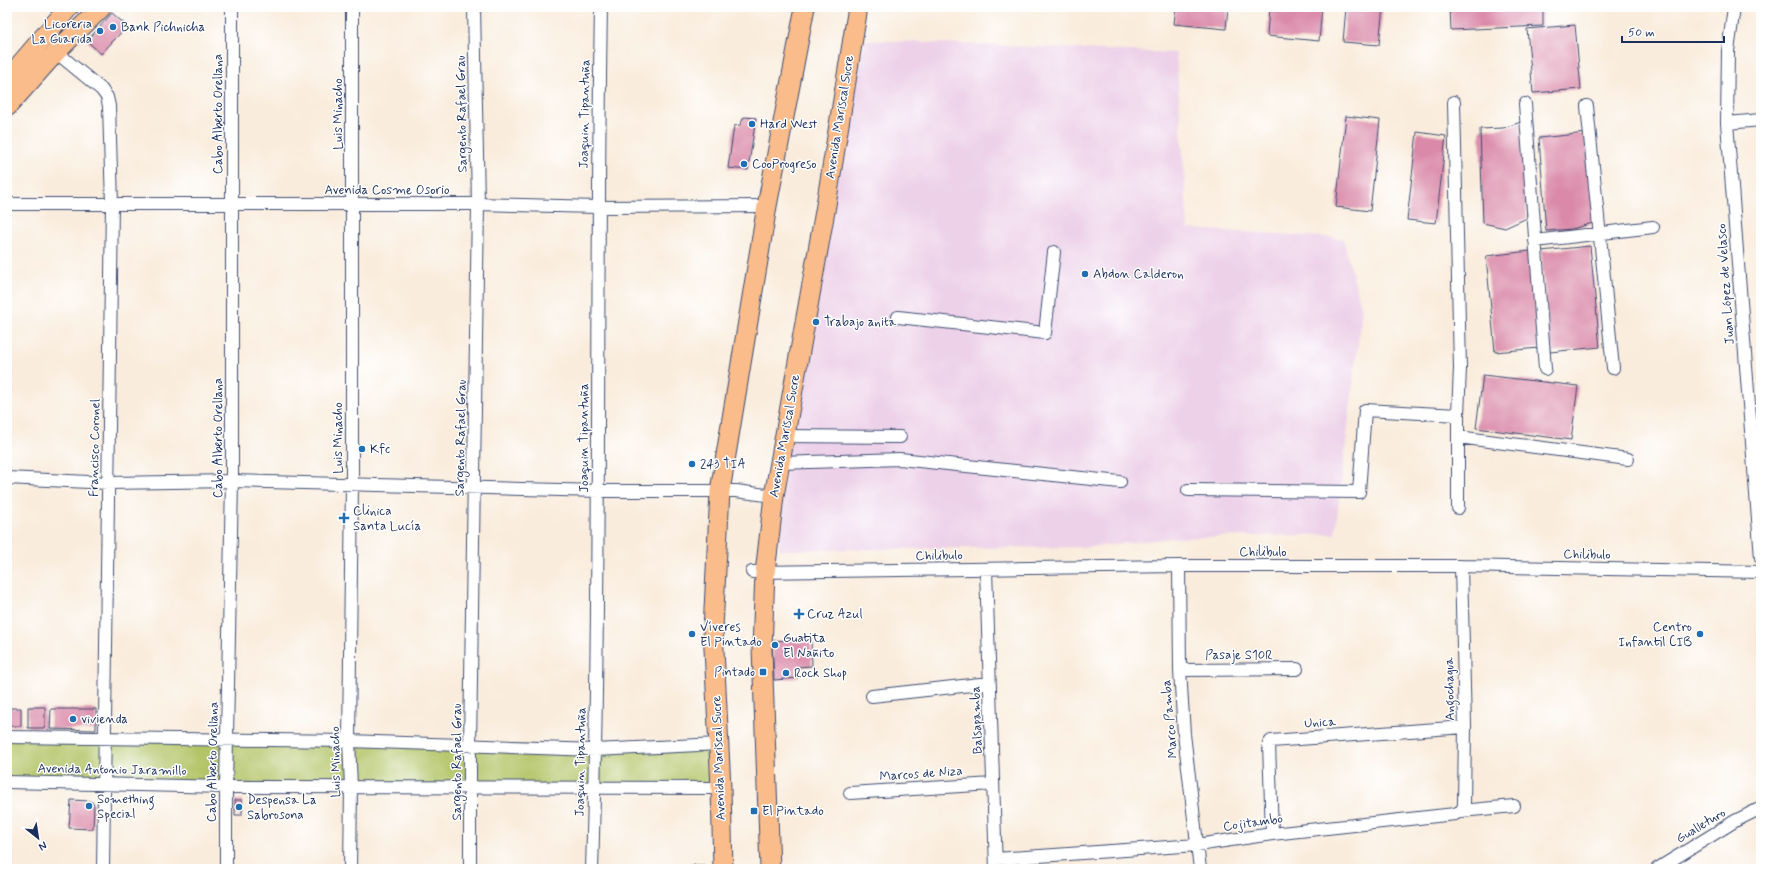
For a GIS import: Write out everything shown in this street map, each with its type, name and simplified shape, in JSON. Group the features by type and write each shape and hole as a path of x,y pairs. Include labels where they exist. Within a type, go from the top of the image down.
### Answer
{"main road":[{"path":"7,80 70,7"},
{"path":"7,107 56,52 102,7"},
{"name":"Avenida Mariscal Sucre","path":"723,869 721,788 713,629 720,491 768,206 805,7"},
{"name":"Avenida Mariscal Sucre","path":"770,869 758,572 774,496 825,211 858,7"}],"street":[{"name":"Cabo Alberto Orellana","path":"226,869 226,787 232,481 232,7"},
{"name":"Luis Minacho","path":"350,869 351,787 349,741 352,483 352,7"},
{"name":"Sargento Rafael Grau","path":"470,869 470,746 478,204 474,7"},
{"name":"Joaquin Tipantuña","path":"592,869 595,788 598,491 598,206 601,7"},
{"name":"Juan López de Velasco","path":"1734,7 1728,51 1728,123 1761,558"},
{"name":"Francisco Coronel","path":"56,52 101,89 107,97 109,106 112,204 103,869"},
{"path":"1454,102 1460,368 1458,415 1458,508"},
{"path":"1525,104 1545,369"},
{"path":"1587,106 1613,368"},
{"path":"1728,123 1761,120"},
{"name":"Avenida Cosme Osorio","path":"7,204 478,204 768,206"},
{"path":"1535,241 1653,227"},
{"path":"898,317 1045,333 1054,252"},
{"path":"1188,490 1359,492 1364,410 1458,415"},
{"path":"785,436 900,437"},
{"path":"1458,437 1628,460"},
{"path":"780,463 900,459 1120,482"},
{"path":"7,478 109,483 232,481 352,483 598,491 720,491 774,496"},
{"name":"Chilibulo","path":"758,572 986,570 1179,566 1461,566 1761,572"},
{"name":"Marco Pamba","path":"1179,566 1180,670 1184,734 1200,869"},
{"name":"Angochagua","path":"1461,566 1465,727 1464,806 1461,811"},
{"name":"Balsapamba","path":"986,570 996,864"},
{"name":"Pasaje S10R","path":"1180,670 1297,669"},
{"path":"872,696 989,683"},
{"name":"Unica","path":"1272,834 1269,744 1271,741 1465,727"},
{"path":"7,738 349,741 595,750 719,744"},
{"name":"Avenida Antonio Jaramillo","path":"7,782 226,787 721,788"},
{"name":"Marcos de Niza","path":"850,793 993,784"},
{"name":"Cojitambo","path":"996,864 1197,845 1272,834 1514,806"},
{"name":"Gualleturo","path":"1657,869 1735,821 1761,808"}],"shaded area":[{"name":"Abdon Calderon","path":"865,40 1176,53 1188,229 1343,238 1362,310 1335,534 1173,538 1090,547 779,550 785,436"}],"green space":[{"path":"7,737 470,746 719,744 721,788 7,782"}],"building":[{"path":"1176,7 1228,7 1226,29 1174,24"},
{"path":"1269,7 1322,7 1319,41 1267,36"},
{"path":"1346,7 1383,7 1379,45 1343,42"},
{"path":"1450,7 1543,7 1543,26 1451,30"},
{"path":"112,13 127,26 101,54 87,41"},
{"path":"1575,25 1581,89 1533,93 1527,29"},
{"path":"1346,116 1380,120 1370,211 1336,207"},
{"path":"744,117 756,118 748,170 728,168 734,126 740,125"},
{"path":"1521,122 1527,218 1505,228 1483,223 1480,129 1503,128"},
{"path":"1417,132 1446,136 1436,223 1407,220"},
{"path":"1587,133 1596,222 1572,229 1546,231 1539,138"},
{"path":"1590,246 1600,347 1550,352 1541,251"},
{"path":"1530,251 1539,348 1495,352 1486,256"},
{"path":"1483,375 1578,386 1571,440 1476,428"},
{"path":"811,639 812,666 797,667 798,678 774,680 772,641"},
{"name":"vivienda","path":"28,707 45,707 45,728 28,728"},
{"path":"7,708 21,708 21,726 7,726"},
{"name":"vivienda","path":"51,709 96,709 96,730 50,729"},
{"path":"71,800 91,801 94,805 93,829 69,828"},
{"name":"Despensa La Sabrosona","path":"235,800 242,800 242,815 235,815"},
{"path":"693,865 704,865 705,869 693,869"}],"place":[{"name":"Bank Pichnicha","path":"113,27"},
{"name":"Licoreria La Guarida","path":"100,31"},
{"name":"Hard West","path":"752,124"},
{"name":"CooProgreso","path":"744,164"},
{"name":"Abdon Calderon","path":"1085,274"},
{"name":"Trabajo anita","path":"816,322"},
{"name":"Kfc","path":"362,449"},
{"name":"243 TIA","path":"692,464"},
{"name":"Clinica Santa Lucía","path":"344,518"},
{"name":"Cruz Azul","path":"799,614"},
{"name":"Víveres El Pintado","path":"692,634"},
{"name":"Centro Infantil CIB","path":"1700,634"},
{"name":"Guatita El Nañito","path":"775,645"},
{"name":"Pintado","path":"763,672"},
{"name":"Rock Shop","path":"786,673"},
{"name":"vivienda","path":"73,719"},
{"name":"Something Special","path":"89,806"},
{"name":"Despensa La Sabrosona","path":"239,807"},
{"name":"El Pintado","path":"754,811"}]}
